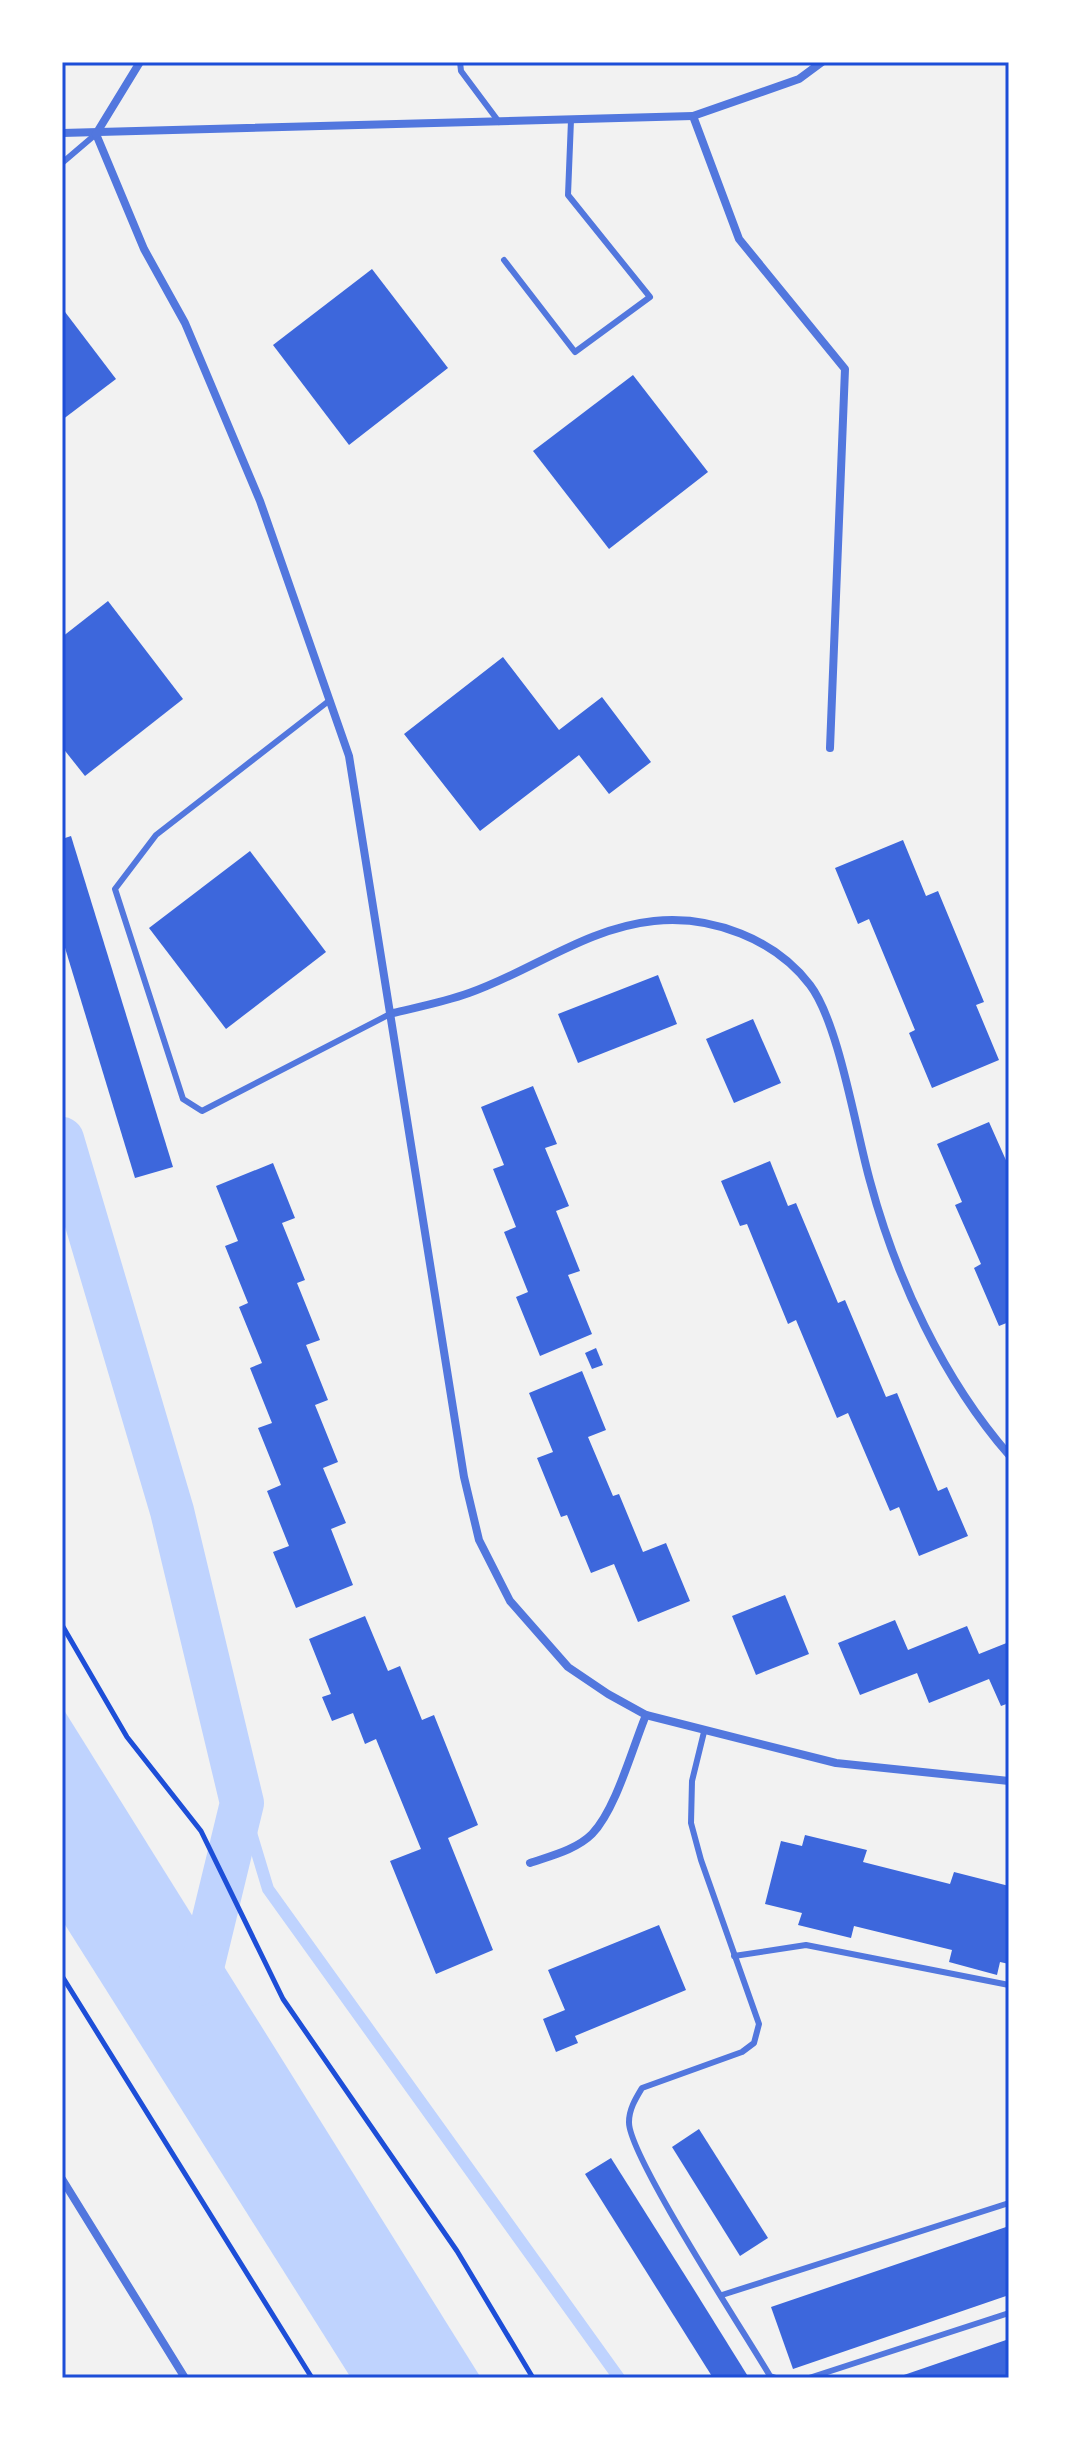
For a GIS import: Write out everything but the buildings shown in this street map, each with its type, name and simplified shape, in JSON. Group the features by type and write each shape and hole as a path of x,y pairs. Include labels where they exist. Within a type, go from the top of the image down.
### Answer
{"street":[{"path":"96,134 140,62"},
{"path":"62,133 693,116 799,79 822,62"},
{"path":"693,116 739,239 845,369 830,748"},
{"path":"96,134 144,249 185,323 254,488 349,756 393,1013 443,1365 479,1540 510,1601 535,1634 568,1667 646,1715 836,1763 1009,1781"},
{"path":"393,1013 471,993 572,944 629,925 690,920 742,932 767,947 796,969 812,988 831,1029 871,1185 909,1289 961,1391 1009,1455"},
{"path":"530,1863 562,1852 591,1835 605,1816 646,1715"},
{"path":"62,2179 185,2378"}],"lane":[{"path":"129,62 134,72"},
{"path":"460,62 461,71 499,122"},
{"path":"504,260 575,352 650,297 568,195 571,120"},
{"path":"62,163 96,134"},
{"path":"330,700 156,835 115,889 183,1099 202,1111 393,1013"},
{"path":"704,1732 692,1781 691,1823 759,2024 754,2043 742,2052 642,2088 633,2102 628,2123 647,2169 770,2376 776,2378"},
{"path":"734,1956 806,1945 1009,1985"},
{"path":"722,2295 1009,2203"},
{"path":"809,2378 1009,2313"}],"path":[{"path":"62,1625 127,1737 201,1831 283,1999 457,2251 533,2378"},
{"path":"62,1976 312,2378"}],"water":[{"path":"62,1707 481,2378 351,2378 62,1920"}],"waterway":[{"path":"62,1139 172,1511 242,1803 198,1984"},
{"path":"242,1803 268,1889 619,2378"}]}
